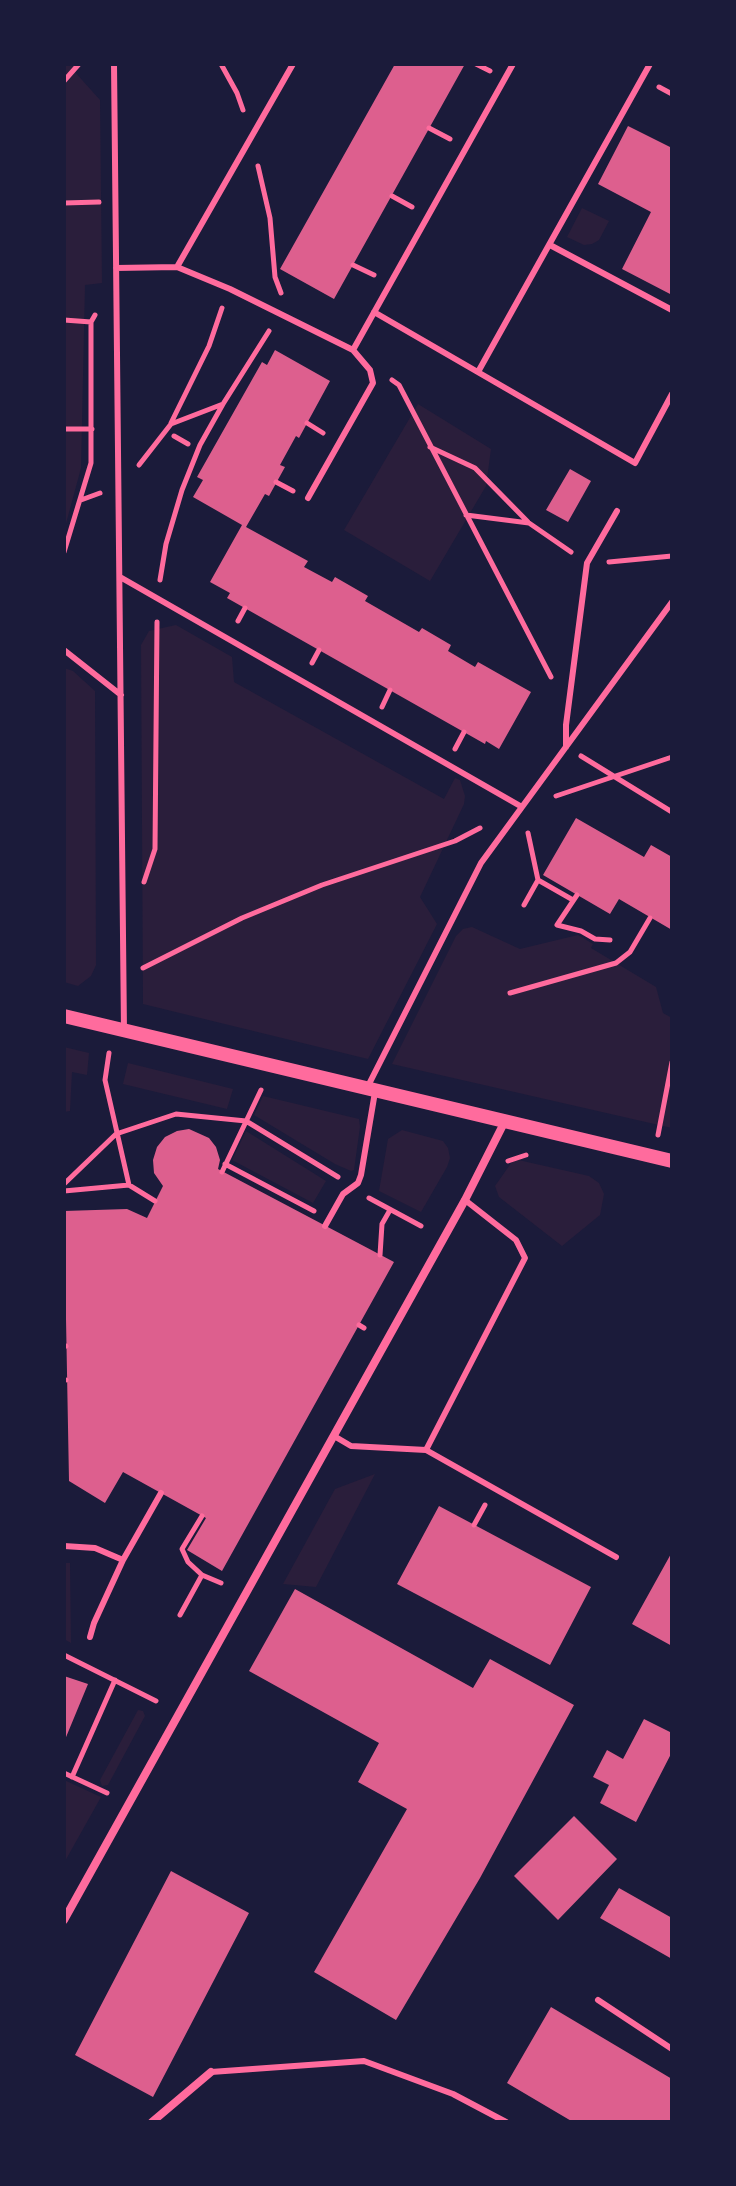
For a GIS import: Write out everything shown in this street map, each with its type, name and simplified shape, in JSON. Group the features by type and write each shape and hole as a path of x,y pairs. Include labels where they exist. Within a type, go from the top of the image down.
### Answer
{"street":[{"path":"64,1016 672,1161"},
{"path":"64,1920 465,1200 505,1121"},
{"path":"152,2122 211,2072"}],"lane":[{"path":"114,64 124,1031"},
{"path":"177,267 293,64"},
{"path":"353,350 513,64"},
{"path":"478,372 650,64"},
{"path":"550,245 672,310"},
{"path":"116,268 177,267 230,289 353,350 370,370 373,383 308,498"},
{"path":"374,312 635,463 672,394"},
{"path":"566,747 568,708 587,563 617,511"},
{"path":"120,577 522,807"},
{"path":"327,1223 343,1194 358,1183 371,1089 474,875 672,602"},
{"path":"64,650 121,695"},
{"path":"426,1450 525,1258 516,1240 465,1200"},
{"path":"334,1436 351,1446 426,1450 616,1557"},
{"path":"90,1637 123,1560 161,1493"},
{"path":"64,1546 95,1548 123,1560"},
{"path":"598,2000 672,2049"},
{"path":"211,2072 364,2061 453,2094 506,2122"}],"path":[{"path":"64,81 79,64"},
{"path":"221,64 237,93 251,137 270,218 275,277 290,318"},
{"path":"64,203 116,202"},
{"path":"64,552 91,463 91,322 115,289"},
{"path":"81,500 119,487 153,450 171,424 209,346 230,289"},
{"path":"123,922 146,878 155,849 156,599 166,544 182,490 200,445 281,314"},
{"path":"64,320 91,322"},
{"path":"353,350 399,385 568,708"},
{"path":"171,424 223,404"},
{"path":"64,429 92,429"},
{"path":"174,436 188,444"},
{"path":"430,447 475,468 529,523 587,563 672,556"},
{"path":"466,515 529,523"},
{"path":"566,747 672,812"},
{"path":"524,905 538,880 522,807 672,757"},
{"path":"124,977 242,918 322,885 455,841 482,827"},
{"path":"538,880 575,897 557,925 581,931 595,939 610,940"},
{"path":"510,993 616,963 630,952 650,918"},
{"path":"109,1053 105,1080 129,1185"},
{"path":"659,1130 672,1062"},
{"path":"222,1172 261,1090"},
{"path":"64,1184 116,1134 176,1114 246,1121 331,1172"},
{"path":"506,1161 526,1155"},
{"path":"225,1164 327,1223"},
{"path":"234,1178 238,1171"},
{"path":"64,1191 129,1185 155,1201"},
{"path":"370,1198 421,1226"},
{"path":"380,1255 382,1224 390,1210"},
{"path":"474,1525 483,1510"},
{"path":"202,1516 182,1549 188,1562 202,1575 221,1583"},
{"path":"180,1615 202,1575"},
{"path":"64,1655 156,1701"},
{"path":"72,1777 115,1680"},
{"path":"64,1773 107,1793"}],"shaded area":[{"path":"64,64 73,64 74,71 100,100 102,283 85,285 81,468 64,531"},
{"path":"582,208 609,221 599,240 592,244 584,245 567,237"},
{"path":"418,404 491,449 486,486 430,581 344,530"},
{"path":"176,625 232,657 234,682 444,799 455,778 460,780 464,804 420,897 437,924 368,1059 143,1004 141,645 149,631"},
{"path":"64,668 73,671 95,691 96,965 91,976 78,986 64,982"},
{"path":"472,927 520,949 578,935 593,944 591,948 656,987 663,1013 672,1018 672,1128 392,1064 456,936 463,929"},
{"path":"64,1047 89,1053 87,1075 72,1072 70,1111 64,1112"},
{"path":"128,1063 233,1089 227,1109 123,1084"},
{"path":"263,1096 359,1119 354,1170 335,1164 254,1115"},
{"path":"402,1130 443,1141 448,1148 450,1158 447,1167 421,1212 379,1191 388,1139"},
{"path":"246,1131 326,1181 313,1203 232,1160"},
{"path":"514,1159 589,1176 599,1183 604,1194 600,1215 562,1246 499,1197 495,1186"},
{"path":"375,1474 316,1587 283,1584 335,1489"},
{"path":"64,1563 70,1563 71,1643 64,1639"},
{"path":"138,1710 143,1711 145,1716 108,1785 102,1786 100,1780"},
{"path":"64,1780 101,1797 64,1863"}],"building":[{"path":"395,64 465,64 334,299 280,269"},
{"path":"628,126 672,148 672,295 622,269 651,212 598,184"},
{"path":"275,350 330,381 299,438 296,436 280,465 285,467 269,496 265,494 246,527 308,561 304,567 332,582 335,577 368,596 365,601 419,632 422,628 451,645 448,651 475,667 478,662 531,692 499,749 486,741 485,744 227,598 230,593 210,582 242,525 193,497 203,480 197,477 262,362 267,365"},
{"path":"570,469 591,481 568,522 546,510"},
{"path":"576,818 644,857 651,845 672,857 672,930 619,899 610,914 543,875"},
{"path":"189,1129 209,1138 216,1147 220,1160 218,1169 394,1262 222,1571 187,1550 206,1518 123,1472 105,1503 69,1481 64,1211 127,1209 147,1218 163,1186 154,1173 153,1160 157,1147 165,1137"},
{"path":"439,1506 591,1587 550,1665 397,1584"},
{"path":"672,1552 672,1646 632,1624"},
{"path":"295,1589 473,1688 490,1659 574,1705 480,1878 396,2020 314,1972 407,1809 358,1782 379,1743 249,1671"},
{"path":"64,1676 88,1684 64,1742"},
{"path":"644,1719 672,1733 672,1752 636,1822 600,1803 609,1785 593,1777 607,1750 623,1759"},
{"path":"574,1816 617,1859 558,1920 514,1876"},
{"path":"171,1871 249,1913 153,2097 75,2055"},
{"path":"619,1888 672,1918 672,1959 600,1918"},
{"path":"551,2007 672,2079 672,2122 573,2122 507,2083"}]}
